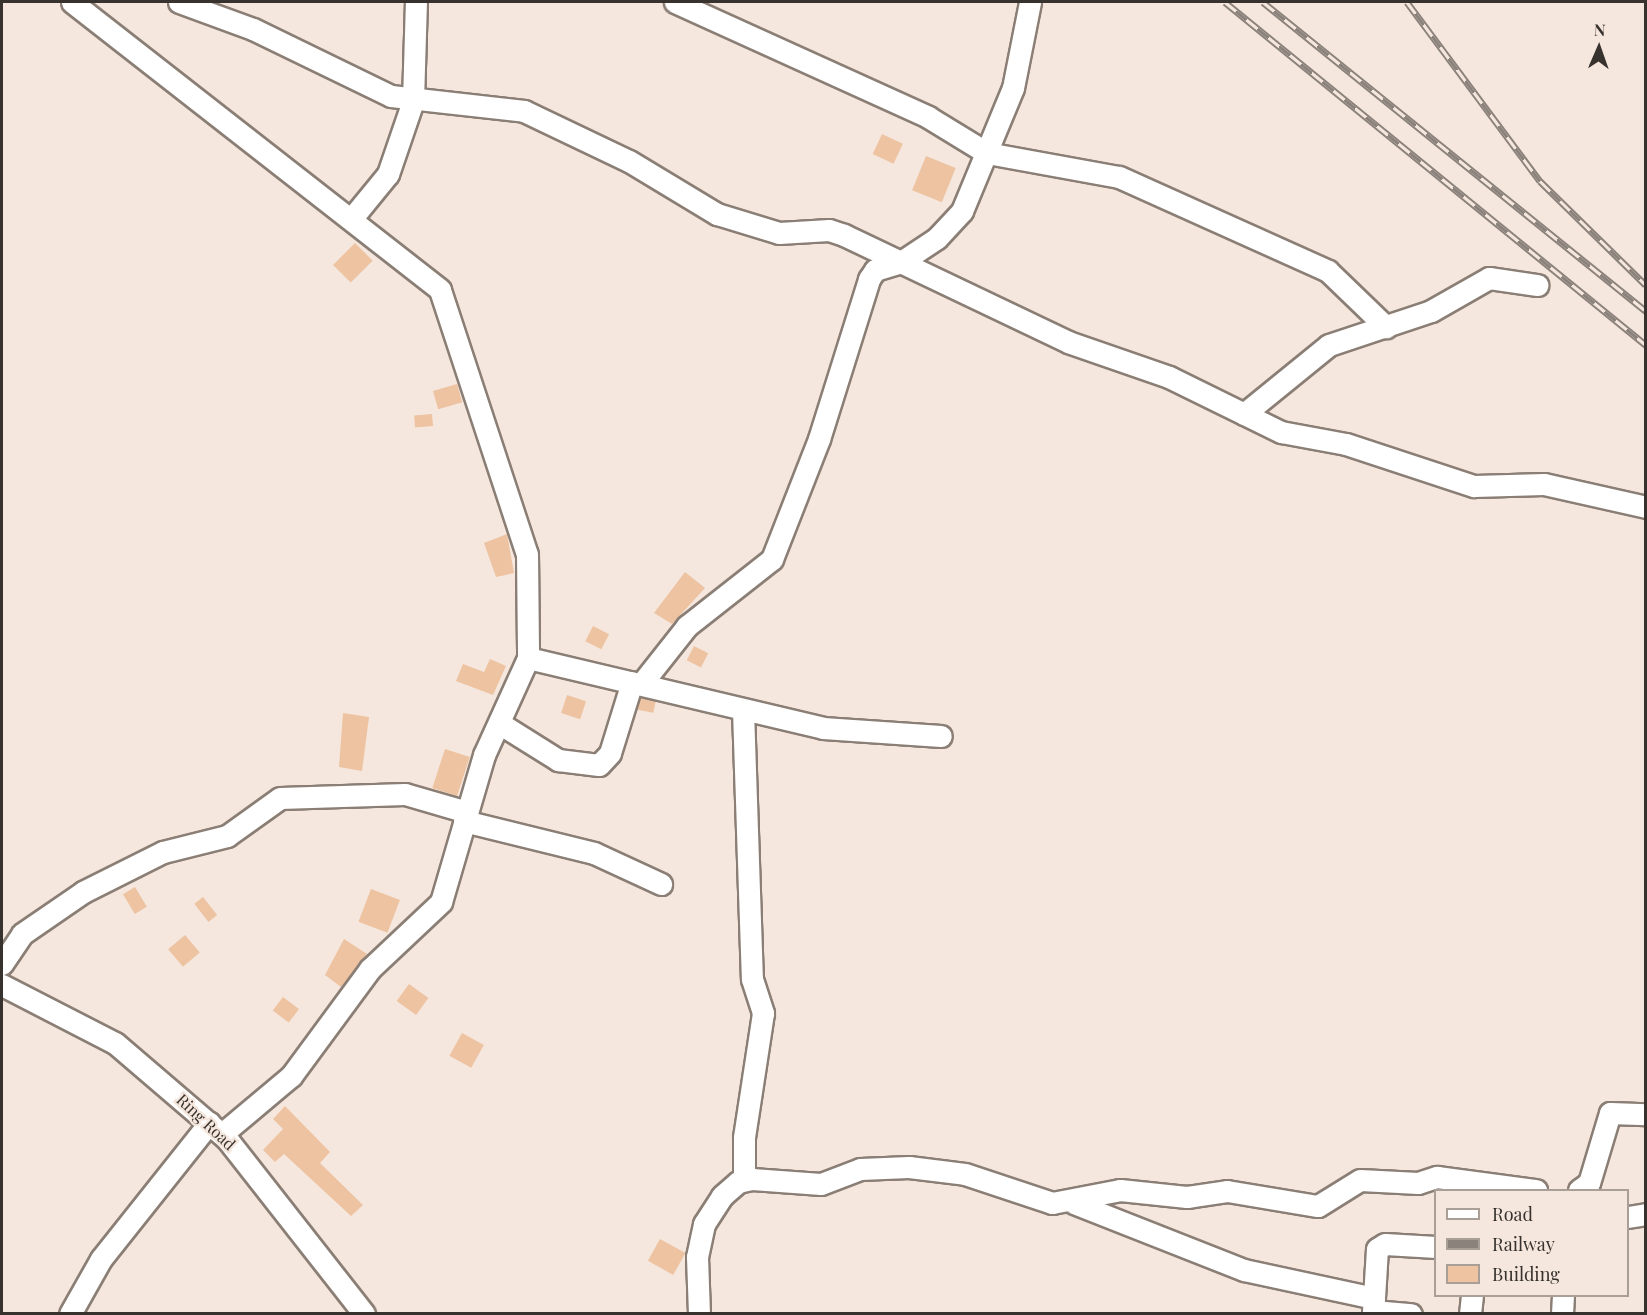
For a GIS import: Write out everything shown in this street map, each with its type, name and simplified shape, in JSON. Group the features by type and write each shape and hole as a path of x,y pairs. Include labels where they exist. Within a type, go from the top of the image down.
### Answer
{"street":[{"path":"179,2 413,101 462,99 524,111 629,161 717,214 779,232 829,230 1068,342 1169,377 1281,432 1346,444 1474,486 1544,484 1646,507"},
{"path":"352,218 388,174 413,101 416,2"},
{"path":"675,2 928,117 987,153 1119,177 1335,275 1386,327"},
{"path":"499,723 558,760 599,765 610,753 637,683 687,626 772,560 819,439 869,279 875,270 901,262 949,229 976,185 1013,88 1030,2"},
{"path":"70,1314 101,1258 215,1128 291,1076 370,969 434,912 499,723 528,658 527,554 450,308 425,274 82,4"},
{"path":"1244,414 1317,351 1431,312 1490,278 1537,285"},
{"path":"528,658 822,728 941,736"},
{"path":"743,710 752,979 763,1013 744,1137 744,1175 752,1179"},
{"path":"2,964 22,934 82,892 163,852 227,836 280,798 405,794 466,816 594,853 661,884"},
{"name":"Ring Road","path":"2,985 115,1043 215,1128 364,1314"},
{"path":"1582,1189 1589,1183 1610,1113 1646,1114"},
{"path":"699,1314 698,1257 704,1224 722,1196 738,1182 752,1179 821,1184 860,1169 909,1167 965,1174 1052,1203 1074,1203 1120,1190 1187,1197 1227,1191 1318,1206 1360,1180 1512,1189"},
{"path":"1074,1203 1244,1270 1373,1307 1411,1314"},
{"path":"1629,1216 1646,1214"},
{"path":"1373,1307 1381,1246 1434,1247"},
{"path":"1470,1314 1472,1297"},
{"path":"1562,1314 1563,1297"}],"building":[{"path":"882,134 903,144 894,164 873,154"},
{"path":"926,156 956,168 942,202 912,190"},
{"path":"355,243 373,261 351,283 333,265"},
{"path":"457,384 462,402 438,409 433,391"},
{"path":"432,414 433,426 415,428 414,416"},
{"path":"507,534 514,573 496,577 484,543"},
{"path":"685,572 705,588 672,624 654,613"},
{"path":"593,626 609,634 601,649 585,641"},
{"path":"694,646 708,653 701,668 687,660"},
{"path":"490,659 506,666 493,695 456,681 463,664 484,672"},
{"path":"567,695 586,701 580,719 561,713"},
{"path":"640,698 656,701 653,713 638,710"},
{"path":"343,713 369,717 362,771 339,767"},
{"path":"445,749 470,757 457,796 432,788"},
{"path":"135,887 147,907 135,914 123,894"},
{"path":"371,889 400,900 387,933 358,922"},
{"path":"203,897 217,915 208,922 194,904"},
{"path":"185,935 200,953 183,967 168,949"},
{"path":"344,939 367,954 341,987 325,975"},
{"path":"409,984 428,998 416,1015 397,1001"},
{"path":"283,997 299,1009 289,1023 273,1011"},
{"path":"462,1033 484,1045 471,1068 449,1056"},
{"path":"285,1106 330,1152 320,1163 363,1205 351,1216 284,1154 275,1162 263,1150 283,1129 273,1119"},
{"path":"660,1239 685,1253 673,1275 648,1261"}],"railway":[{"path":"1225,2 1646,345"},
{"path":"1263,2 1646,311"},
{"path":"1407,2 1540,181 1646,285"}]}
